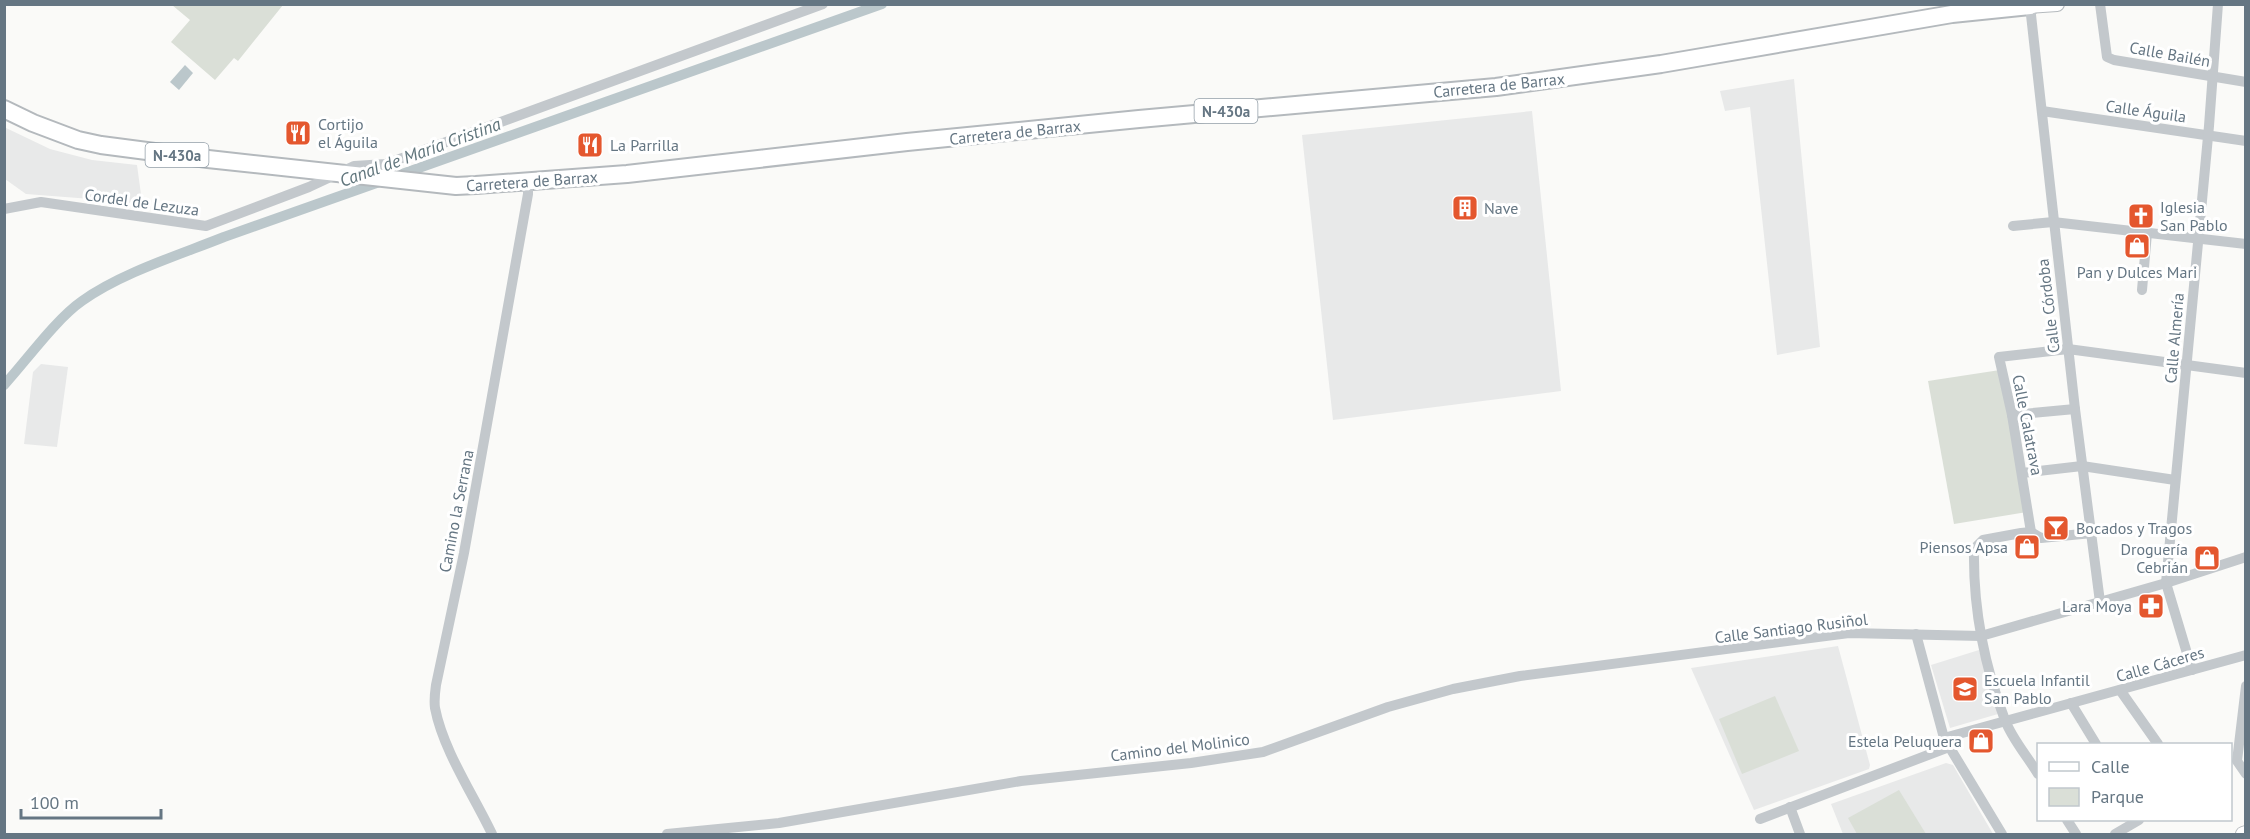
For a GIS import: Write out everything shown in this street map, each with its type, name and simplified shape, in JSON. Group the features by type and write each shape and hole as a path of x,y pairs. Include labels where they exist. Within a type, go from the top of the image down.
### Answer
{"highway":[{"name":"Carretera de Barrax","path":"4,109 78,140 208,159 456,186 528,183 907,142 1496,87 1661,64 1952,14 2030,6"}],"main road":[{"path":"2030,6 2057,4"}],"street":[{"name":"Cordel de Lezuza","path":"4,209 41,202 206,226 309,187 354,166 386,164 823,4"},
{"name":"Calle Bailén","path":"2100,4 2107,57 2246,82"},
{"name":"Calle Almería","path":"2192,670 2166,583 2214,77 2218,4"},
{"name":"Calle Córdoba","path":"2030,6 2053,222 2100,602"},
{"name":"Calle Águila","path":"2042,111 2246,141"},
{"name":"Camino la Serrana","path":"492,834 446,741 435,706 436,685 464,553 528,194 528,183"},
{"path":"2013,226 2053,222 2246,244"},
{"path":"2142,291 2147,233"},
{"name":"Calle Calatrava","path":"2031,532 2012,415 1999,357 2068,349 2246,373"},
{"path":"2012,415 2075,409"},
{"path":"2022,473 2082,466 2175,480"},
{"path":"2037,772 2005,721 1981,636 1974,593 1974,549 1983,540 2031,532 2042,538 2092,533"},
{"name":"Calle Santiago Rusiñol","path":"1688,656 1849,633 1981,636 2166,583 2246,557"},
{"path":"1916,634 1946,742 2002,834"},
{"name":"Calle Cáceres","path":"1760,819 1946,742 2005,721 2246,655"},
{"name":"Camino del Molinico","path":"667,834 778,823 1021,781 1191,763 1263,752 1388,707 1453,689 1520,676 1688,656"},
{"path":"2246,686 2238,761 2246,774"},
{"path":"2121,690 2157,743"},
{"path":"2071,703 2095,743"},
{"path":"1790,807 1800,834"},
{"path":"2068,821 2076,834"},
{"path":"2115,834 2136,821"}],"shaded area":[{"path":"185,65 193,73 179,90 170,82"},
{"path":"1794,79 1820,347 1777,355 1750,107 1725,111 1720,91"},
{"path":"1532,111 1561,391 1333,420 1302,135"},
{"path":"4,127 50,149 92,160 137,165 143,209 91,199 26,194 5,179"},
{"path":"41,364 68,367 57,447 24,444 33,372"},
{"path":"1838,646 1870,765 1869,769 1754,810 1691,668"},
{"name":"Escuela Infantil San Pablo","path":"1979,650 1998,714 1950,728 1931,665"},
{"path":"1946,763 1953,765 1993,834 1843,834 1831,804"}],"green space":[{"path":"172,5 283,5 238,61 234,58 215,80 171,42 190,20"},
{"path":"2000,370 2027,512 1954,524 1928,381"},
{"path":"1775,696 1799,751 1742,774 1719,719"},
{"path":"1899,790 1926,834 1857,834 1848,818"}],"waterway":[{"name":"Canal de María Cristina","path":"4,385 72,309 97,291 132,273 224,237 882,4"}],"place":[{"name":"Cortijo el Águila","path":"298,133"},
{"name":"La Parrilla","path":"590,145"},
{"name":"Nave","path":"1465,208"},
{"name":"Iglesia San Pablo","path":"2141,216"},
{"name":"Pan y Dulces Mari","path":"2137,246"},
{"name":"Bocados y Tragos","path":"2056,528"},
{"name":"Piensos Apsa","path":"2027,547"},
{"name":"Droguería Cebrián","path":"2207,558"},
{"name":"Lara Moya","path":"2151,606"},
{"name":"Escuela Infantil San Pablo","path":"1965,689"},
{"name":"Estela Peluquera","path":"1981,741"}]}
